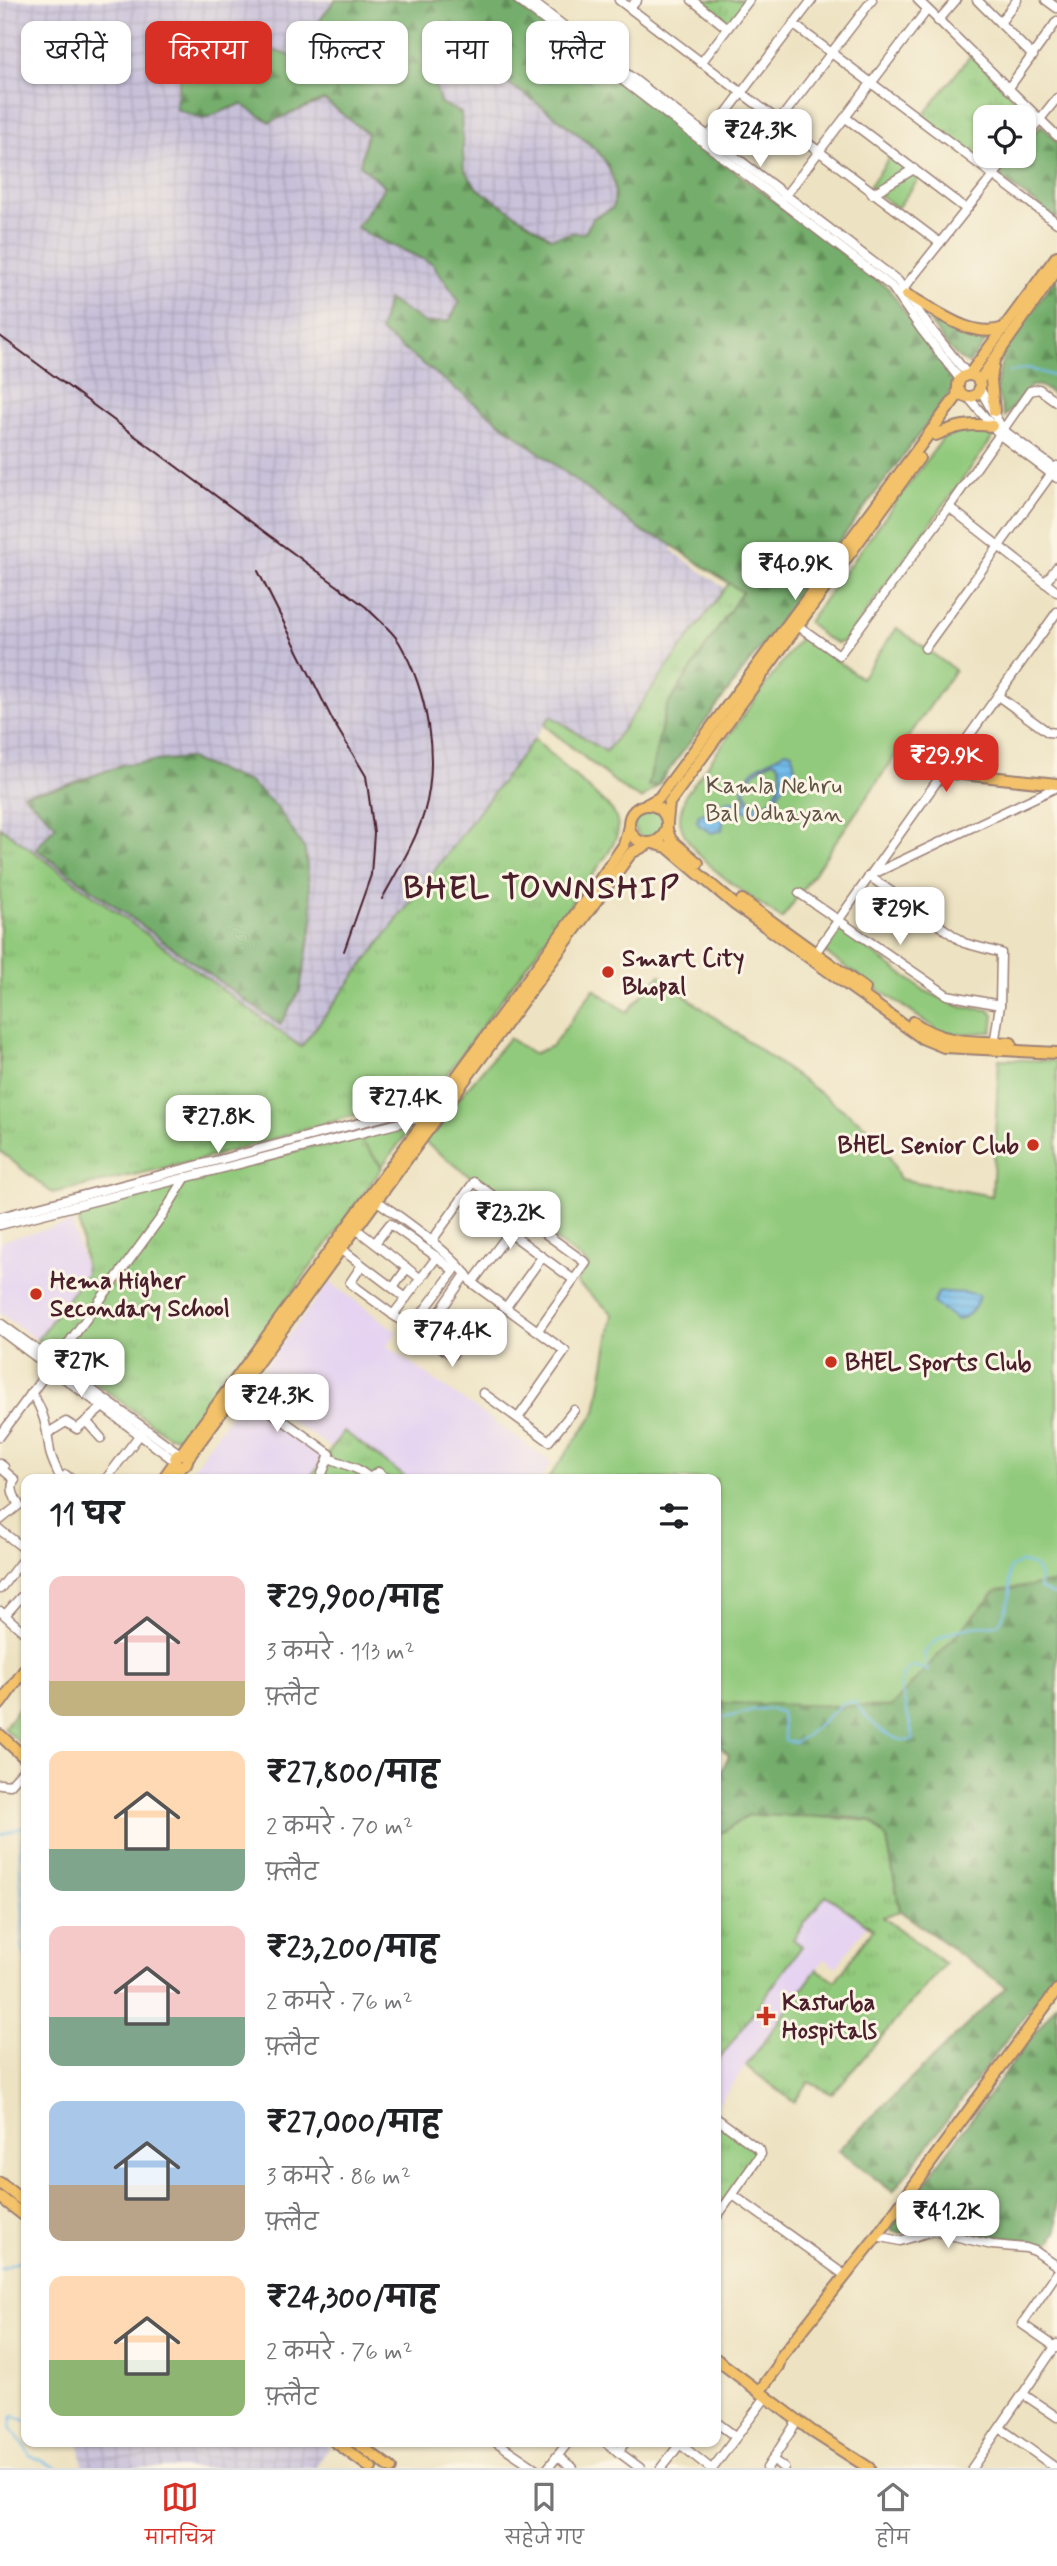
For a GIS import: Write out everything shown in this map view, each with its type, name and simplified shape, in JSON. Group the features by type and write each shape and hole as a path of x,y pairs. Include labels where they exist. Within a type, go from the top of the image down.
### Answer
{"main road":[{"path":"439,1110 624,845 632,814 639,807 659,798 794,623 936,435 1004,328 1057,256"},
{"path":"176,1474 180,1459 631,853 659,841 667,826 669,803 794,623 957,396 995,356 1057,270"},
{"path":"903,293 971,328 992,332 1004,328"},
{"path":"994,411 991,380 995,356"},
{"path":"936,435 966,425 992,426"},
{"path":"943,772 1057,786"},
{"path":"646,805 663,811 670,840 699,869"},
{"path":"629,826 633,837 667,847 813,956 926,1031 945,1040 1057,1053"},
{"path":"994,1046 1057,1045"},
{"path":"167,1474 239,1389 315,1279 356,1229 374,1198"},
{"path":"2,1696 21,1674"},
{"path":"0,1713 21,1684"},
{"path":"0,1735 21,1754"},
{"path":"0,1744 21,1763"},
{"path":"759,2392 778,2366 781,2357 877,2236 1057,1990"},
{"path":"0,2183 21,2199"},
{"path":"0,2197 21,2213"},
{"path":"721,2363 869,2468"},
{"path":"352,2447 371,2468"},
{"path":"354,2447 391,2468"}],"street":[{"path":"518,0 539,6"},
{"path":"530,0 903,293"},
{"path":"619,0 940,243"},
{"path":"630,8 637,0"},
{"path":"692,0 727,28"},
{"path":"701,63 749,0"},
{"path":"705,140 812,0"},
{"path":"779,121 872,0"},
{"path":"918,0 1057,136"},
{"path":"938,22 956,0"},
{"path":"977,0 1033,56"},
{"path":"1000,23 1017,0"},
{"path":"1046,0 1057,8"},
{"path":"785,196 927,10"},
{"path":"1007,89 1057,21"},
{"path":"793,24 1057,223"},
{"path":"1036,125 1057,98"},
{"path":"846,118 966,209"},
{"path":"705,140 898,281 903,293 968,385 992,426 1055,472 925,648"},
{"path":"903,293 998,168"},
{"path":"872,194 914,169"},
{"path":"968,385 994,411 1002,432"},
{"path":"794,623 839,655 949,507 1030,391 1040,389 1057,402"},
{"path":"949,507 1057,592"},
{"path":"1045,583 1057,567"},
{"path":"813,956 1055,617"},
{"path":"998,696 1048,732 1057,733"},
{"path":"869,876 1057,786"},
{"path":"869,876 964,943 1002,953 1000,1005 994,1046"},
{"path":"799,894 947,996 1000,1005"},
{"path":"0,1217 421,1107 439,1110"},
{"path":"0,1225 184,1179 439,1110"},
{"path":"0,1436 162,1216 191,1168"},
{"path":"431,1242 474,1182 586,1263 538,1331"},
{"path":"374,1198 431,1242 466,1274 471,1283 565,1351 518,1419"},
{"path":"462,1198 575,1280"},
{"path":"362,1265 350,1283 413,1328 454,1271 390,1224 374,1243"},
{"path":"356,1229 421,1279"},
{"path":"471,1283 509,1233"},
{"path":"341,1249 406,1298"},
{"path":"393,1315 437,1257"},
{"path":"506,1307 542,1257"},
{"path":"393,1288 407,1268"},
{"path":"417,1345 466,1274"},
{"path":"441,1311 490,1346"},
{"path":"0,1323 104,1406 180,1459"},
{"path":"424,1335 452,1355 469,1331"},
{"path":"2,1334 52,1364 180,1459"},
{"path":"239,1389 330,1454 322,1474"},
{"path":"32,1393 40,1404 50,1451 64,1474"},
{"path":"483,1393 549,1441 573,1410"},
{"path":"48,1433 66,1422 77,1429 104,1406"},
{"path":"86,1421 101,1438"},
{"path":"110,1474 141,1433"},
{"path":"329,1458 364,1474"},
{"path":"0,1464 15,1480 12,1493 19,1505 0,1520"},
{"path":"0,1530 21,1546"},
{"path":"0,1588 21,1570"},
{"path":"21,1597 2,1613 21,1630"},
{"path":"1,1786 10,1785 21,1773"},
{"path":"721,2122 760,2150 761,2154 721,2211"},
{"path":"733,2195 846,2276"},
{"path":"877,2236 900,2241 933,2231 992,2245 1026,2248 1057,2266"},
{"path":"977,2466 1056,2346 1022,2324 1057,2273"},
{"path":"683,2447 712,2468 736,2437 759,2392"},
{"path":"1023,2394 1057,2417"},
{"path":"766,2468 798,2420"},
{"path":"721,2426 736,2437"},
{"path":"1000,2428 1056,2468"},
{"path":"504,2447 535,2468"},
{"path":"548,2468 564,2447"},
{"path":"612,2447 639,2468"},
{"path":"618,2452 622,2447"},
{"path":"661,2468 675,2447"},
{"path":"557,2456 573,2468"},
{"path":"773,2460 784,2468"}],"shaded area":[{"path":"0,0 416,0 442,21 422,21 422,84 512,84 512,76 832,330 671,550 726,589 605,752 551,716 301,1048 0,827"},
{"name":"Hema Higher Secondary School","path":"72,1223 86,1274 37,1340 0,1313 0,1241"},
{"path":"330,1282 397,1332 387,1346 552,1463 544,1474 401,1474 344,1431 331,1448 247,1390"},
{"path":"244,1396 326,1456 313,1474 189,1474"},
{"name":"Kasturba Hospitals","path":"826,1895 867,1925 836,1967 824,1959 721,2100 721,2057 802,1946 793,1939"},
{"path":"80,2447 329,2447 315,2468 83,2468"}],"green space":[{"path":"335,0 511,0 538,21 526,21 526,84 621,84 888,288 953,379 953,389 658,785 648,786 666,708 742,592 661,538 646,534 380,331 388,300 426,323 449,321 460,302 432,263 357,227 385,186 360,165 367,133 324,100 270,122 241,104 203,119 176,109 179,84 272,84 272,50 286,54 286,84 408,84 408,21 319,21","holes":["422,21 512,21 512,84 507,84 534,101 596,150 610,170 614,182 613,208 593,218 585,233 551,238 477,188 464,169 461,113 440,103 435,84 422,84"]},
{"path":"696,0 747,0 729,24"},
{"path":"971,55 1022,105 973,105 973,155 922,117"},
{"path":"1041,125 1057,140 1057,219 998,176 1005,168 1036,168 1036,131"},
{"path":"892,154 921,176 897,208 869,187"},
{"path":"1057,276 1057,397 1040,386 1031,386 1005,417 996,389 1004,349"},
{"path":"925,308 949,322 989,337 969,364 955,355 943,341 922,311"},
{"path":"973,428 994,436 845,641 837,643 824,637 808,622 943,438"},
{"path":"729,583 742,592 666,708 649,786 658,785 642,799 625,790 544,725 551,716 606,752"},
{"name":"Kamla Nehru Bal Udhayan","path":"897,628 955,670 782,919 737,888 692,846 683,831 680,817 685,796 802,635 861,678"},
{"path":"534,739 612,810 618,826 617,836 609,852 431,1093 196,1161 52,1193 0,1151 0,827 301,1047"},
{"path":"187,758 249,782 277,807 305,850 313,919 300,990 280,1025 36,849 56,825 23,794 62,787 125,764"},
{"path":"649,809 660,813 664,824 660,835 649,839 638,835 634,824 638,813"},
{"path":"839,928 925,991 961,1007 989,1010 994,1015 992,1032 958,1034 939,1031 824,952"},
{"name":"BHEL Sports Club","path":"660,975 881,1137 900,1179 992,1196 999,1059 1057,1061 1057,1582 996,1591 891,1707 721,1702 721,1474 552,1474 596,1411 613,1314 576,1282 589,1265 423,1141 509,1038 533,1054 552,1046 594,989 627,1012"},
{"path":"405,1127 407,1133 382,1166 359,1139 361,1136"},
{"path":"357,1134 382,1168 190,1435 168,1436 37,1340 86,1274 78,1211"},
{"path":"344,1431 401,1474 313,1474"},
{"path":"1057,1477 1057,1972 893,2192 838,2150 1006,1987 900,1911 887,1839 872,1821 855,1818 749,1815 721,1833 721,1773 729,1755 721,1748 721,1681"},
{"path":"21,1705 21,1744 4,1728"},
{"path":"749,1815 872,1821 887,1839 900,1911 883,1917 945,1964 832,2094 809,2082 794,2102 746,2066 817,1969 835,1981 873,1929 826,1895 793,1939 802,1946 721,2057 721,1833"},
{"path":"1057,2003 1057,2232 1046,2249 1029,2240 933,2228 901,2233 890,2229"},
{"path":"721,2125 753,2149 753,2161 721,2203"}],"water":[{"path":"786,751 792,752 795,779 784,786 768,808 761,811 742,811 747,799 742,790 742,782 757,767","holes":["774,761 779,764 781,776 775,794 761,806 752,802 745,791 752,776 769,763"]},
{"path":"727,800 735,801 739,810 724,816 722,830 712,833 700,826 697,821 699,814 712,812"},
{"path":"938,1293 979,1295 972,1311 957,1320 933,1303"}],"waterway":[{"path":"1009,372 1027,368 1057,377"},
{"path":"721,1717 760,1709 781,1712 785,1741 794,1743 843,1703 855,1702 873,1723 889,1735 897,1739 914,1740 900,1683 905,1671 913,1666 928,1671 924,1654 938,1639 947,1634 977,1626 998,1625 1009,1600 1010,1568 1020,1562 1037,1570 1040,1577 1039,1588 1054,1595 1057,1592"},
{"path":"0,1835 21,1827"},
{"path":"21,1846 21,1881"},
{"path":"0,2269 21,2261"},
{"path":"21,2419 13,2415 11,2427 21,2442"},
{"path":"25,2447 30,2455 57,2468"}],"railway":[{"path":"0,336 366,607 399,642 417,681 423,703 431,747 431,770 429,792 420,824 382,899"},
{"path":"258,571 333,721 366,776 374,833 371,875 344,951"}],"place":[{"name":"Smart City Bhopal","path":"608,972"},
{"name":"BHEL Senior Club","path":"1033,1145"},
{"name":"Hema Higher Secondary School","path":"36,1294"},
{"name":"BHEL Sports Club","path":"831,1362"},
{"name":"Kasturba Hospitals","path":"766,2016"}],"district":[{"name":"BHEL TOWNSHIP","path":"542,887"}]}
